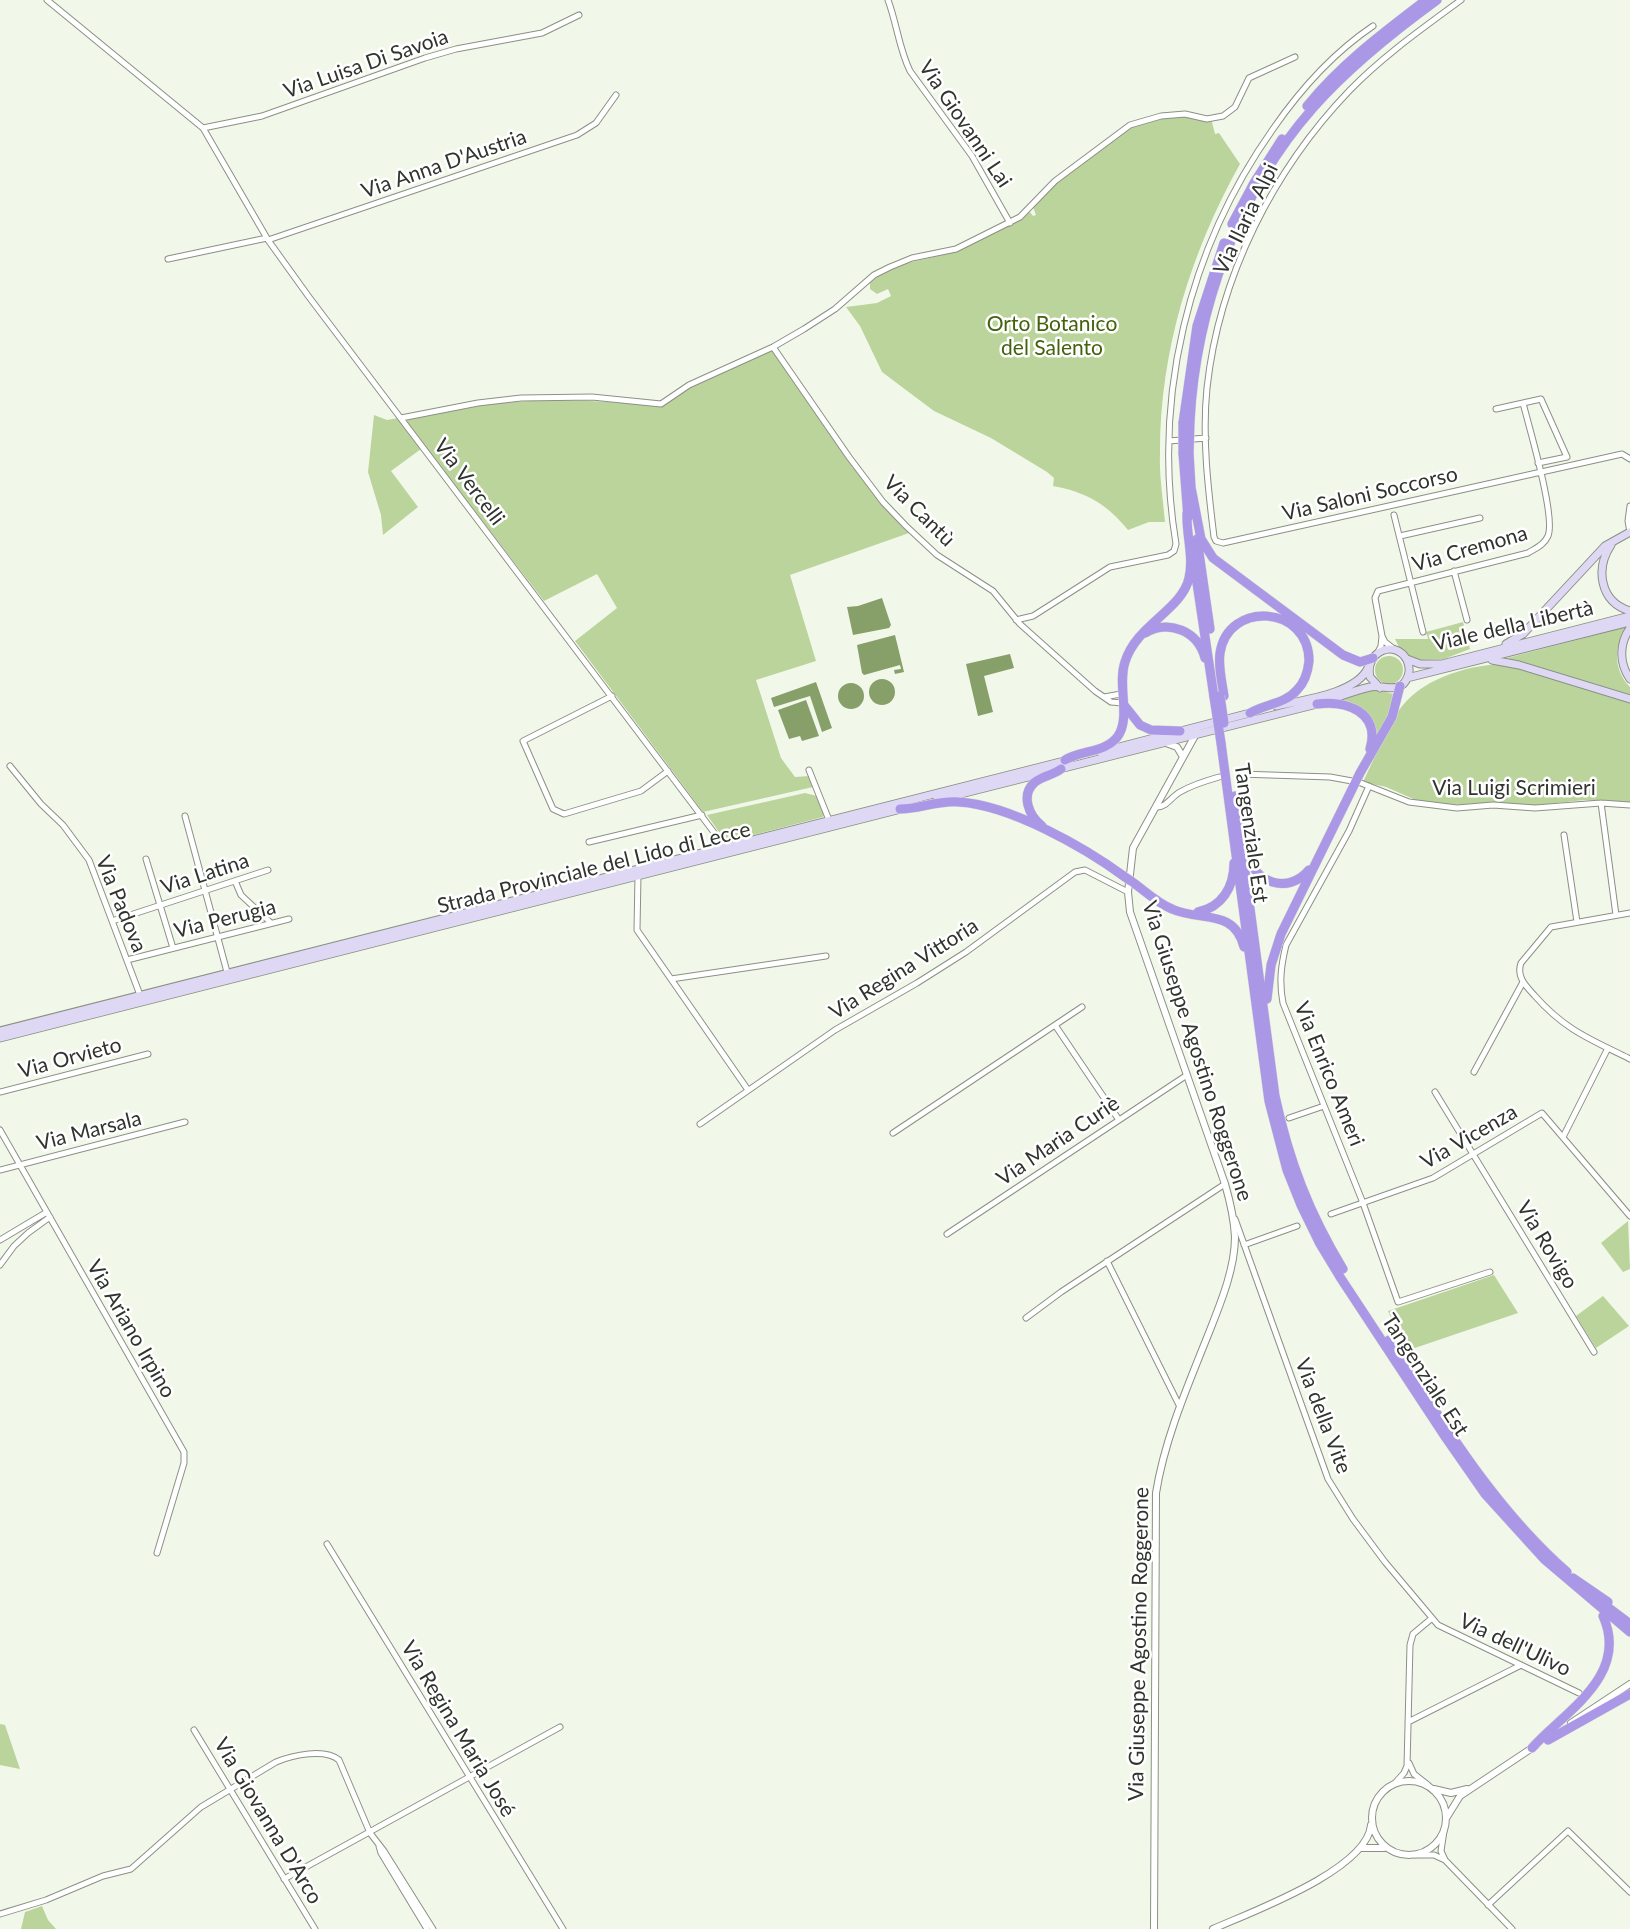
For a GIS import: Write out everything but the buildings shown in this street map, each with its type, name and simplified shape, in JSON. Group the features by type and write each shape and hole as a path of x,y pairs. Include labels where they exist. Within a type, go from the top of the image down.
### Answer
{"highway":[{"path":"1052,833 1033,818 1027,800 1034,783 1073,755 1100,749 1113,741 1123,721 1123,670 1131,646 1180,596 1189,580 1186,422 1192,355 1206,293 1219,254 1254,183 1289,129 1343,68 1376,38 1426,0"},
{"path":"1186,422 1210,299 1225,255 1258,187 1289,138 1327,94 1378,44 1437,0"},
{"path":"1186,453 1217,697"},
{"path":"1190,482 1201,539 1213,558 1343,656 1360,662 1373,659"},
{"path":"1187,513 1217,697"},
{"path":"1217,697 1220,654 1231,630 1253,617 1273,617 1292,624 1299,631 1307,648 1308,666 1303,683 1288,698 1259,707 1250,713"},
{"path":"1131,646 1145,633 1160,626 1172,626 1188,634 1196,640 1203,652 1217,697"},
{"path":"1268,1043 1270,1025 1267,988 1281,934 1392,717 1400,686"},
{"name":"Tangenziale Est","path":"1217,697 1275,1096 1283,1132 1305,1199 1324,1238 1480,1477 1540,1546 1573,1578 1630,1624"},
{"path":"1122,699 1140,725 1151,730 1180,731"},
{"path":"1317,704 1334,702 1350,706 1369,722 1372,744 1361,778"},
{"path":"900,809 944,802 972,803 1052,833 1088,851 1168,907 1182,913 1218,918 1235,928 1242,939 1249,978 1254,986"},
{"path":"1235,816 1244,831 1250,862 1265,880 1286,884 1298,880 1308,872 1320,854"},
{"path":"1182,913 1208,910 1227,892 1234,869 1230,832 1235,816"},
{"name":"Tangenziale Est","path":"1235,816 1267,1087 1276,1135 1301,1205 1320,1244 1468,1471 1501,1513 1562,1576 1630,1632"},
{"path":"1562,1576 1610,1624 1617,1639 1619,1656"},
{"path":"1573,1578 1630,1617"},
{"path":"1536,1745 1605,1686"},
{"path":"1536,1745 1625,1692"}],"main road":[{"path":"1456,661 1508,643 1523,634 1599,552 1618,537 1630,532"},
{"path":"1618,537 1607,550 1602,562 1602,583 1614,603 1630,613"},
{"name":"Viale della Libertà","path":"1396,651 1413,662 1427,665 1456,661 1630,613"},
{"name":"Viale della Libertà","path":"1405,658 1409,667 1408,678 1630,622"},
{"path":"1630,628 1623,642 1621,659 1630,679"},
{"path":"1196,731 1250,713 1343,689 1361,679 1373,659 1387,650 1396,651"},
{"path":"1373,659 1370,677 1380,688"},
{"path":"1474,662 1505,661 1630,699"},
{"path":"1196,731 1317,704 1367,688 1389,690 1400,686 1408,678"},
{"name":"Strada Provinciale del Lido di Lecce","path":"0,1031 149,997 638,875 900,809 1180,731 1196,731"},
{"name":"Strada Provinciale del Lido di Lecce","path":"149,997 227,972 829,820 1063,764 1164,743 1196,731"},
{"name":"Strada Provinciale del Lido di Lecce","path":"0,1038 135,999"}],"street":[{"path":"47,0 203,128"},
{"name":"Via Giovanni Lai","path":"888,0 897,25 903,58 910,71 972,156 1010,223"},
{"name":"Via Ilaria Alpi","path":"1206,438 1207,390 1213,346 1225,302 1247,244 1276,186 1310,135 1350,90 1389,54 1461,0"},
{"name":"Via Luisa Di Savoia","path":"203,128 262,116 446,52 542,33 579,15"},
{"path":"1016,620 1033,617 1106,569 1168,555 1174,551 1176,544 1168,476 1172,390 1181,333 1196,279 1224,208 1247,165 1288,107 1338,53 1373,26"},
{"path":"401,418 520,398 592,397 661,404 699,380 773,347 835,309 861,286 890,267 912,258 956,249 1010,223 1028,210 1055,181 1130,125 1174,114 1207,119 1223,116 1235,107 1250,78 1295,57"},
{"name":"Via Anna D'Austria","path":"168,259 268,239 577,135 596,123 616,95"},
{"name":"Via Vercelli","path":"203,128 268,239 724,847"},
{"name":"Via Cantù","path":"773,347 883,502 937,555 993,591 1016,620 1111,702 1122,699"},
{"path":"1496,410 1541,399 1567,457"},
{"name":"Via Cremona","path":"1373,659 1381,646 1376,594 1378,591 1528,553 1545,541 1550,525 1523,403"},
{"path":"1169,441 1206,438"},
{"name":"Via Saloni Soccorso","path":"1206,438 1208,493 1214,537 1216,541 1223,543 1622,454 1630,459"},
{"path":"1538,463 1577,455"},
{"path":"1630,506 1630,532"},
{"path":"1394,515 1423,632"},
{"path":"1400,536 1480,518"},
{"path":"1454,571 1467,620"},
{"path":"1032,635 1030,626 1033,617"},
{"path":"1381,636 1388,646 1396,651"},
{"path":"612,695 523,741 553,809 565,814 642,791 668,771"},
{"name":"Via Giuseppe Agostino Roggerone","path":"1154,1929 1156,1493 1168,1442 1217,1311 1230,1268 1235,1239 1225,1184 1130,912 1128,892 1133,848 1196,731"},
{"path":"1164,743 1177,747 1183,758"},
{"name":"Via Padova","path":"10,766 41,804 63,825 89,860 127,960 135,999"},
{"path":"809,770 829,820"},
{"path":"1240,774 1330,777 1352,781"},
{"path":"1157,807 1164,806 1180,792 1219,777"},
{"name":"Via Luigi Scrimieri","path":"1361,778 1368,786 1422,805 1457,808 1493,805 1535,808 1601,803 1630,805"},
{"name":"Via Enrico Ameri","path":"1368,786 1349,831 1286,946 1280,983 1283,1003 1363,1203 1398,1302 1490,1272"},
{"path":"1601,803 1616,915"},
{"path":"589,842 702,815"},
{"path":"185,816 227,972"},
{"path":"1564,835 1577,922"},
{"path":"146,859 173,948"},
{"name":"Via Latina","path":"112,920 268,870"},
{"name":"Via Regina Vittoria","path":"700,1124 835,1030 966,951 1075,872 1085,870 1128,892"},
{"path":"638,875 637,930 748,1090"},
{"path":"235,881 241,895 271,923"},
{"path":"1630,913 1551,927 1518,970 1522,982 1561,1023 1630,1059"},
{"name":"Via Perugia","path":"127,960 289,919"},
{"path":"671,979 826,956"},
{"path":"1474,1072 1522,982"},
{"path":"894,1133 1082,1007"},
{"path":"1055,1025 1119,1120"},
{"path":"1608,1048 1563,1137 1630,1216"},
{"name":"Via Orvieto","path":"0,1092 148,1054"},
{"name":"Via Maria Curiè","path":"947,1234 1187,1075"},
{"name":"Via Rovigo","path":"1435,1092 1594,1352"},
{"path":"1289,1118 1324,1106"},
{"name":"Via Vicenza","path":"1331,1214 1433,1178 1542,1113 1563,1137"},
{"name":"Via Marsala","path":"0,1170 185,1122"},
{"name":"Via Ariano Irpino","path":"0,1130 184,1452 184,1464 157,1553"},
{"path":"1026,1318 1225,1184"},
{"name":"Via della Vite","path":"1232,1212 1328,1479 1377,1552 1431,1619"},
{"path":"0,1240 48,1215"},
{"path":"0,1265 14,1246 48,1215"},
{"path":"1244,1245 1297,1226"},
{"path":"1107,1261 1180,1407"},
{"name":"Via Regina Maria José","path":"327,1544 564,1929"},
{"path":"1213,1929 1321,1880 1359,1849 1369,1837 1378,1797 1406,1770 1410,1645 1413,1634 1431,1619"},
{"name":"Via dell'Ulivo","path":"1431,1619 1438,1625 1579,1693"},
{"path":"1408,1723 1521,1665"},
{"path":"1625,1692 1630,1684"},
{"path":"284,1879 560,1727"},
{"name":"Via Giovanna D'Arco","path":"194,1730 315,1929"},
{"path":"1444,1860 1441,1851 1444,1831 1456,1800 1536,1745"},
{"path":"0,1914 47,1900 103,1876 131,1869 201,1807 230,1789 289,1756 328,1754 340,1760 370,1833 384,1850 433,1929"},
{"path":"1408,1757 1414,1774 1431,1787 1443,1802 1447,1819"},
{"path":"1395,1783 1407,1780 1451,1793 1475,1785"},
{"path":"1372,1816 1376,1835 1388,1849"},
{"path":"1415,1855 1430,1849 1444,1831"},
{"path":"1488,1905 1569,1831 1630,1892"},
{"path":"379,1846 427,1929"},
{"path":"1359,1849 1366,1846 1397,1853 1434,1855 1444,1860 1513,1929"}],"green space":[{"name":"Orto Botanico del Salento","path":"1187,116 1212,122 1215,134 1219,133 1240,164 1222,197 1193,267 1172,339 1161,414 1160,469 1165,522 1149,522 1128,530 1095,500 1053,486 1054,478 1047,472 991,438 934,411 882,372 860,326 846,307 877,303 891,296 888,289 877,294 870,289 870,283 890,269 957,250 1030,212 1033,216 1036,215 1033,207 1052,187 1095,150 1123,131 1153,120"},
{"path":"773,351 880,502 909,533 790,575 816,661 756,680 781,758 795,777 810,776 813,787 703,812 575,641 617,608 597,574 544,601 407,420 475,406 527,401 606,402 659,407 688,388"},
{"path":"374,415 387,420 398,418 421,449 391,471 418,507 383,535 381,515 368,472"},
{"path":"1463,622 1470,649 1444,659 1413,660 1399,647 1395,639 1428,639 1426,632"},
{"path":"1628,627 1620,641 1617,657 1620,673 1630,687 1630,695 1532,665 1503,659"},
{"path":"1389,656 1399,660 1403,670 1399,680 1389,684 1379,680 1375,670 1379,660"},
{"path":"1506,664 1630,703 1630,803 1584,800 1528,806 1434,804 1363,782 1392,722 1413,695 1450,674 1479,666"},
{"path":"1373,689 1393,694 1391,708 1375,742 1374,727 1340,700"},
{"path":"805,793 817,796 823,817 726,842 707,815"},
{"path":"1628,1221 1630,1269 1623,1272 1601,1243"},
{"path":"1494,1275 1518,1313 1406,1351 1388,1311"},
{"path":"1603,1296 1629,1326 1596,1348 1576,1316"},
{"path":"0,1724 5,1725 20,1769 0,1765"},
{"path":"42,1906 48,1920 56,1929 21,1929 25,1912"}],"shaded area":[{"path":"882,598 891,625 889,628 853,635 847,607"},
{"path":"895,635 904,672 895,674 894,670 901,669 900,665 864,675 857,645"},
{"path":"1010,654 1014,668 984,676 993,712 978,716 966,664"},
{"path":"882,679 891,683 895,692 891,701 882,705 873,701 869,692 873,683"},
{"path":"816,682 832,728 822,732 810,696 774,707 771,698"},
{"path":"851,683 860,687 864,696 860,705 851,709 842,705 838,696 842,687"},
{"path":"806,700 819,736 802,741 800,736 789,739 778,710"}]}
